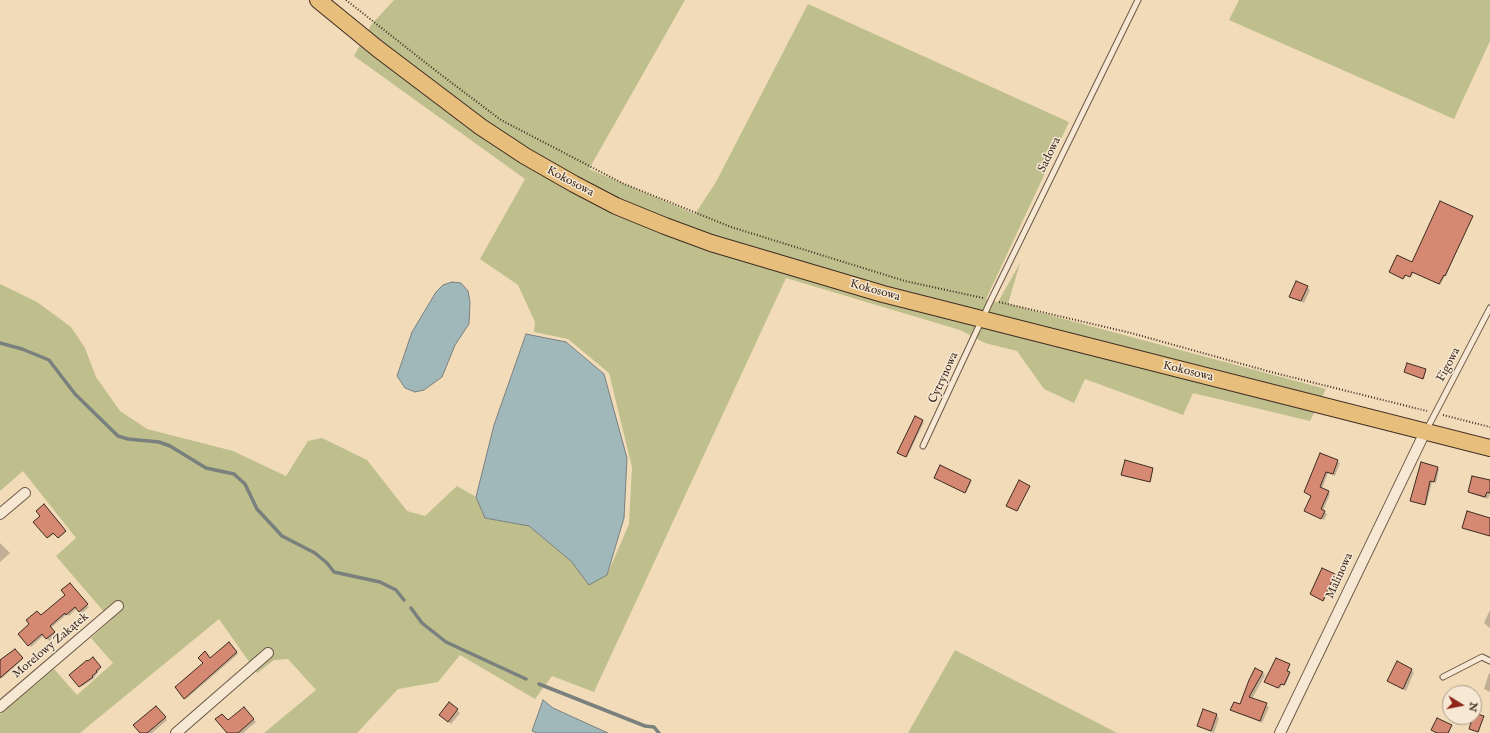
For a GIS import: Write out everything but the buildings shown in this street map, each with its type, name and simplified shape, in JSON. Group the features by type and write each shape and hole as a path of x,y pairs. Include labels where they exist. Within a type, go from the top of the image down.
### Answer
{"main road":[{"name":"Kokosowa","path":"318,0 378,49 481,127 553,172 616,206 711,243 883,294 1490,448"}],"street":[{"name":"Malinowa","path":"1280,733 1425,432"},
{"path":"0,514 25,493"},
{"name":"Morelowy Zakątek","path":"0,707 118,606"},
{"path":"176,733 268,653"}],"lane":[{"name":"Sadowa","path":"983,319 1138,0"},
{"name":"Figowa","path":"1425,432 1490,308"},
{"name":"Cytrynowa","path":"923,446 983,319"},
{"path":"1443,677 1482,658 1490,661"}],"path":[{"path":"346,0 501,120 622,183 731,226 905,281 1131,333 1285,376 1490,427"}],"green space":[{"path":"394,0 685,0 589,169 695,214 716,182 808,4 1069,122 986,299 998,302 1020,263 1008,304 1326,389 1310,421 1193,393 1183,415 1085,379 1074,403 1044,389 1017,351 985,343 960,330 786,278 594,692 552,676 535,699 460,655 438,682 398,689 357,733 264,733 316,690 288,659 274,660 257,673 219,619 80,733 0,733 0,714 54,669 77,695 113,663 91,638 111,620 56,556 76,538 23,471 0,491 0,284 37,302 71,327 85,348 96,377 120,411 147,429 233,451 286,476 308,441 322,438 367,460 407,511 425,516 457,486 476,497 485,518 529,526 571,561 589,584 607,575 629,524 632,467 609,373 568,339 534,332 535,322 518,285 480,259 525,179 354,56 371,25"},
{"path":"1239,0 1490,0 1490,41 1454,119 1229,20"},
{"path":"955,650 1094,721 1117,733 908,733"}],"water":[{"path":"452,282 461,283 468,291 470,302 469,324 455,345 442,377 424,390 415,392 405,388 397,376 412,332 436,292 443,285"},
{"path":"526,334 566,342 604,374 627,458 624,518 607,575 589,585 571,561 529,526 485,518 476,497 494,425"},
{"path":"543,700 553,708 608,733 537,733 532,731"}],"waterway":[{"path":"0,343 22,349 49,360 75,394 118,436 128,439 159,442 170,446 206,468 234,474 245,484 257,509 282,536 315,553 327,563 334,572 380,582 396,590 404,600"},
{"path":"411,608 422,623 446,642 526,679"},
{"path":"539,684 645,726 654,727 659,733"}]}
